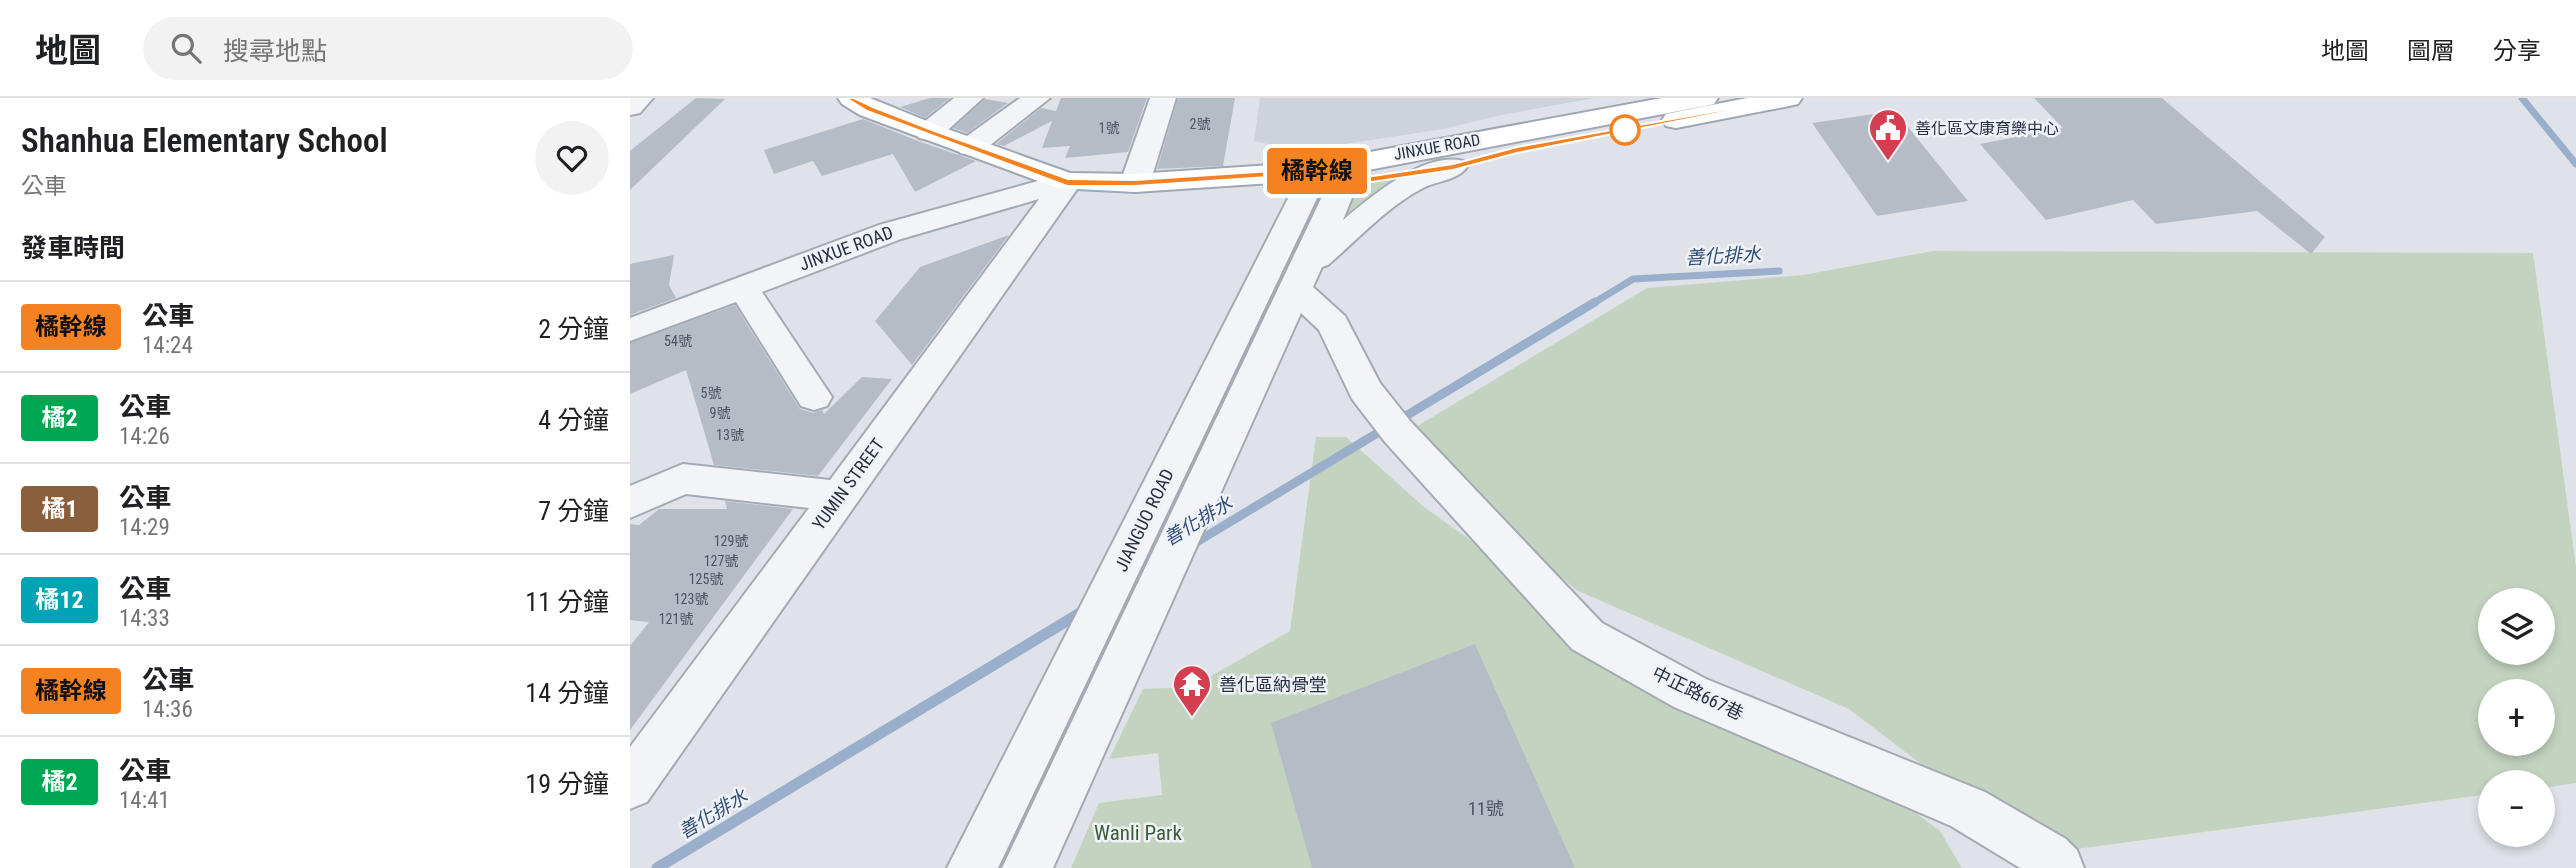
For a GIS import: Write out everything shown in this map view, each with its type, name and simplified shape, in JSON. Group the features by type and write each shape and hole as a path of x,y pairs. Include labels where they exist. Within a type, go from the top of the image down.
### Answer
{"main road":[{"path":"851,98 870,109 1067,183 1135,183 1337,172"},
{"name":"JINXUE ROAD","path":"1337,172 1453,167 1517,150 1789,98"},
{"name":"JINXUE ROAD","path":"1337,172 1686,100"}],"street":[{"path":"630,107 640,98"},
{"path":"929,132 970,98"},
{"path":"970,147 1037,98"},
{"path":"1135,183 1163,98"},
{"path":"1300,279 1393,194 1414,181 1453,167"},
{"name":"JIANGUO ROAD","path":"972,868 1091,628 1180,538 1300,279 1337,172"},
{"name":"JIANGUO ROAD","path":"1027,868 1137,581 1337,172"},
{"name":"JINXUE ROAD","path":"630,330 890,232 1067,183"},
{"name":"YUMIN STREET","path":"630,786 1067,183"},
{"name":"中正路667巷","path":"1300,279 1333,324 1365,390 1389,421 1587,636 1690,693 1968,809 2048,858 2059,868"},
{"path":"742,286 814,397"},
{"path":"630,503 683,480 839,496"}],"shaded area":[{"path":"1260,98 1595,98 1506,114 1443,129 1299,151 1254,141"}],"green space":[{"path":"1453,167 1414,181 1305,269 1345,183"},
{"path":"1933,251 2533,253 2576,567 2576,783 2555,786 2555,770 2478,770 2478,796 2039,854 1849,709 1576,590 1401,436 1647,288 1803,275"},
{"name":"Wanli Park","path":"1316,437 1346,437 1424,507 1599,632 1798,724 1940,831 1962,868 1071,868 1099,803 1162,795 1158,753 1109,759 1143,689 1192,687 1290,631"}],"building":[{"path":"696,98 725,99 630,190 630,151"},
{"path":"930,98 950,98 925,118 900,107"},
{"path":"1061,98 1147,98 1128,152 1065,158 1070,146 1042,148 1052,121 1004,146 996,144 1041,108 1056,111"},
{"path":"1178,98 1235,98 1223,166 1157,169"},
{"path":"2034,98 2162,98 2325,237 2311,254 2257,211 2156,224 2133,200 2046,220 1980,144 2063,128"},
{"path":"985,99 1008,103 967,133 953,128"},
{"name":"善化區文康育樂中心","path":"1895,111 1968,201 1877,216 1812,123"},
{"path":"863,119 976,161 915,192 893,154 822,176 813,161 774,174 764,150"},
{"path":"1009,235 912,365 875,321 920,267"},
{"path":"674,255 669,285 676,298 630,315 630,264"},
{"path":"735,305 800,409 813,413 822,410 824,414 862,377 892,379 818,476 714,465 686,370 630,394 630,343"},
{"path":"725,501 793,509 630,730 630,646 649,622 630,620 630,524 639,525 659,509 727,509"},
{"path":"1475,644 1575,868 1312,868 1271,723"}],"waterway":[{"path":"2522,98 2576,164"},
{"name":"善化排水","path":"1592,304 1633,279 1779,271"},
{"name":"善化排水","path":"1190,546 1595,302"},
{"name":"善化排水","path":"657,868 1085,610"}],"bus line":[{"name":"橘幹線","path":"851,98 870,109 1067,183 1135,183 1316,171 1345,183 1453,167 1517,150 1789,98"}],"place":[{"name":"善化區文康育樂中心","path":"1888,162"},
{"name":"善化區納骨堂","path":"1192,718"}]}
